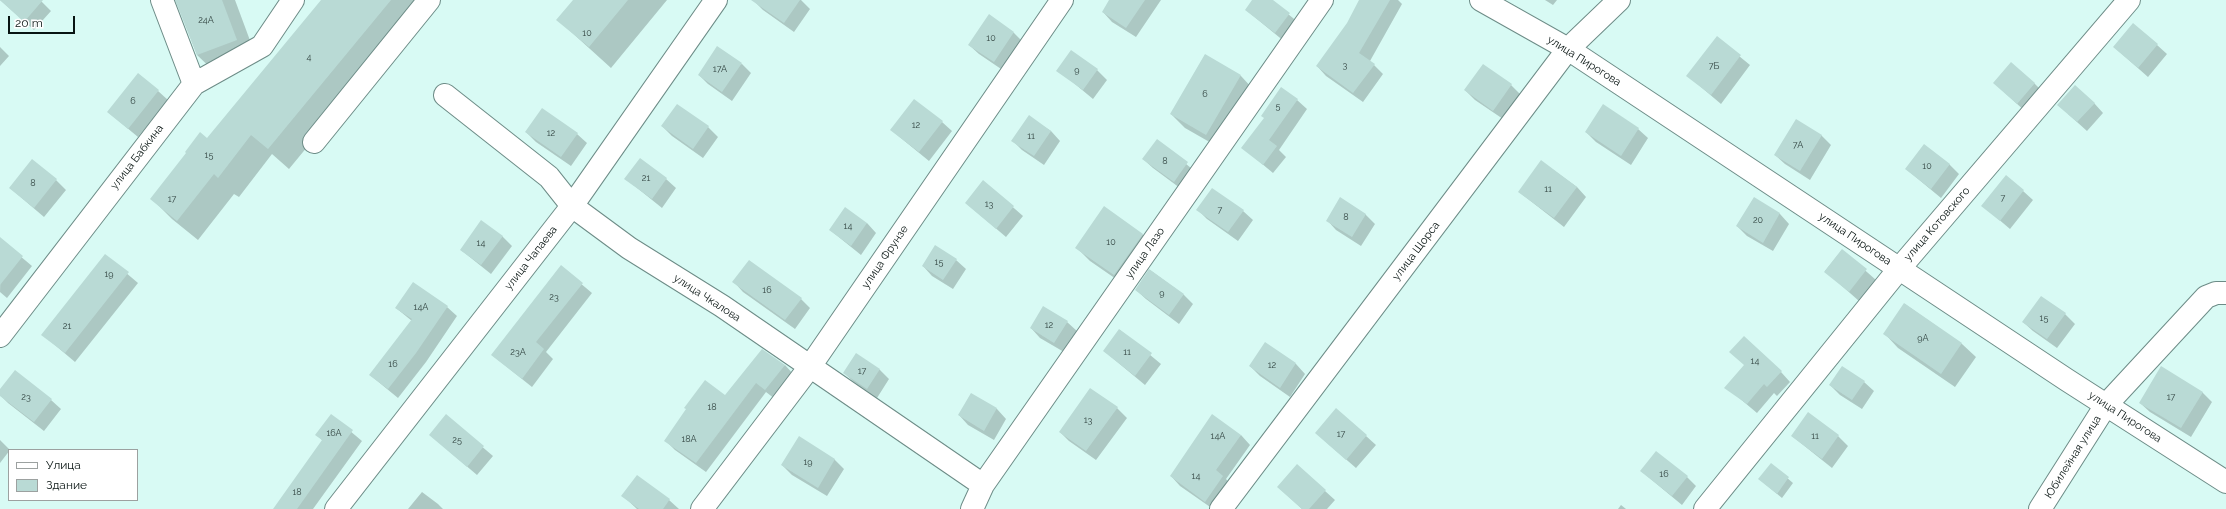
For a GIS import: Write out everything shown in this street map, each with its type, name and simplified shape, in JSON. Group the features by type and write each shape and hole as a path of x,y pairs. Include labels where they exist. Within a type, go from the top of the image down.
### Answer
{"street":[{"path":"162,0 194,84"},
{"name":"улица Бабкина","path":"0,336 194,84 262,46 293,0"},
{"path":"314,142 429,0"},
{"name":"улица Чапаева","path":"336,509 572,206 716,0"},
{"name":"улица Фрунзе","path":"702,509 809,368 1062,0"},
{"name":"улица Лазо","path":"972,509 983,485 1322,0"},
{"name":"улица Пирогова","path":"1481,0 1568,50 1898,269 2226,482"},
{"name":"улица Щорса","path":"1221,509 1568,50 1619,0"},
{"name":"улица Котовского","path":"1705,509 1898,269 2129,0"},
{"name":"улица Чкалова","path":"445,95 549,177 572,206 629,248 722,306 809,368 983,485"},
{"name":"Юбилейная улица","path":"2040,509 2106,405 2206,297 2216,293 2226,293"}],"building":[{"path":"0,0 43,0 24,22"},
{"path":"175,0 222,0 237,40 197,55"},
{"path":"321,0 391,0 268,149 251,135 218,178 214,174 177,221 150,199 186,153 185,152 200,132 207,138"},
{"path":"573,0 628,0 589,47 556,20"},
{"path":"751,0 800,0 784,23"},
{"path":"1109,0 1145,0 1126,28 1102,12"},
{"path":"1252,0 1273,0 1290,13 1275,33 1245,10"},
{"path":"1359,0 1390,0 1359,53 1375,64 1353,93 1316,66 1347,23"},
{"path":"989,14 1014,32 994,62 968,45"},
{"path":"2133,23 2158,44 2138,68 2113,47"},
{"path":"1717,36 1741,55 1711,95 1686,76"},
{"path":"717,46 742,63 722,92 698,75"},
{"path":"1071,50 1098,69 1083,90 1056,71"},
{"path":"1205,54 1241,75 1206,135 1170,114"},
{"path":"2011,62 2035,83 2017,104 1993,83"},
{"path":"1483,64 1512,84 1493,111 1464,90"},
{"path":"138,73 159,90 128,129 107,112"},
{"path":"2075,85 2095,103 2077,122 2057,105"},
{"path":"1281,87 1298,99 1269,140 1277,146 1263,165 1241,148 1264,118 1261,116"},
{"path":"914,99 943,121 919,152 890,130"},
{"path":"677,104 709,126 693,149 661,126"},
{"path":"1603,104 1639,128 1621,156 1585,132"},
{"path":"542,108 578,133 561,157 525,132"},
{"path":"1029,115 1051,131 1034,156 1011,141"},
{"path":"1796,119 1822,135 1800,171 1774,155"},
{"path":"1157,139 1188,162 1174,182 1142,159"},
{"path":"1924,144 1950,164 1931,189 1905,169"},
{"path":"640,158 667,178 652,199 624,179"},
{"path":"32,159 57,179 34,208 9,188"},
{"path":"1541,160 1577,187 1554,218 1518,192"},
{"path":"2006,175 2024,190 2000,221 1981,206"},
{"path":"983,180 1014,206 996,229 965,203"},
{"path":"1212,188 1244,210 1228,232 1196,210"},
{"path":"1340,197 1366,214 1352,237 1326,221"},
{"path":"1754,197 1780,213 1763,243 1736,226"},
{"path":"1104,206 1143,234 1114,275 1075,248"},
{"path":"845,207 867,223 851,246 829,230"},
{"path":"481,220 503,236 481,265 460,250"},
{"path":"0,237 23,256 0,285"},
{"path":"935,245 957,259 943,280 922,266"},
{"path":"1842,249 1867,269 1849,292 1824,272"},
{"path":"105,254 129,272 65,353 41,335"},
{"path":"749,260 802,298 785,320 732,282"},
{"path":"561,265 583,283 536,342 544,349 522,379 491,355"},
{"path":"1149,269 1184,294 1169,315 1135,290"},
{"path":"413,282 448,306 416,353 388,389 369,375 412,319 395,308"},
{"path":"2041,296 2066,313 2047,339 2022,322"},
{"path":"1904,303 1962,343 1941,374 1883,334"},
{"path":"1043,306 1068,321 1054,343 1030,328"},
{"path":"1119,329 1152,353 1135,376 1103,351"},
{"path":"1744,336 1782,371 1767,387 1764,384 1747,404 1724,388 1744,365 1729,352"},
{"path":"1265,342 1296,363 1280,388 1249,366"},
{"path":"762,349 785,365 765,390 756,383 696,463 664,441 686,409 684,408 705,380 725,395"},
{"path":"856,353 880,369 867,389 843,373"},
{"path":"1842,366 1865,381 1852,400 1829,385"},
{"path":"2161,366 2203,392 2181,428 2139,403"},
{"path":"15,370 52,399 34,422 0,396 0,389"},
{"path":"1090,388 1118,407 1086,451 1059,432"},
{"path":"971,393 997,408 984,431 958,415"},
{"path":"1336,408 1367,435 1346,460 1315,433"},
{"path":"1808,412 1839,435 1822,459 1791,436"},
{"path":"331,414 353,430 297,509 273,509 322,440 315,435"},
{"path":"446,414 484,446 467,467 429,435"},
{"path":"1212,414 1241,435 1216,470 1223,476 1205,502 1170,476"},
{"path":"799,436 835,459 818,488 781,465"},
{"path":"1656,451 1688,476 1672,496 1640,471"},
{"path":"1771,463 1789,477 1777,494 1758,479"},
{"path":"1297,464 1326,490 1309,509 1302,509 1277,487"},
{"path":"637,475 670,499 663,509 639,509 621,496"}]}
